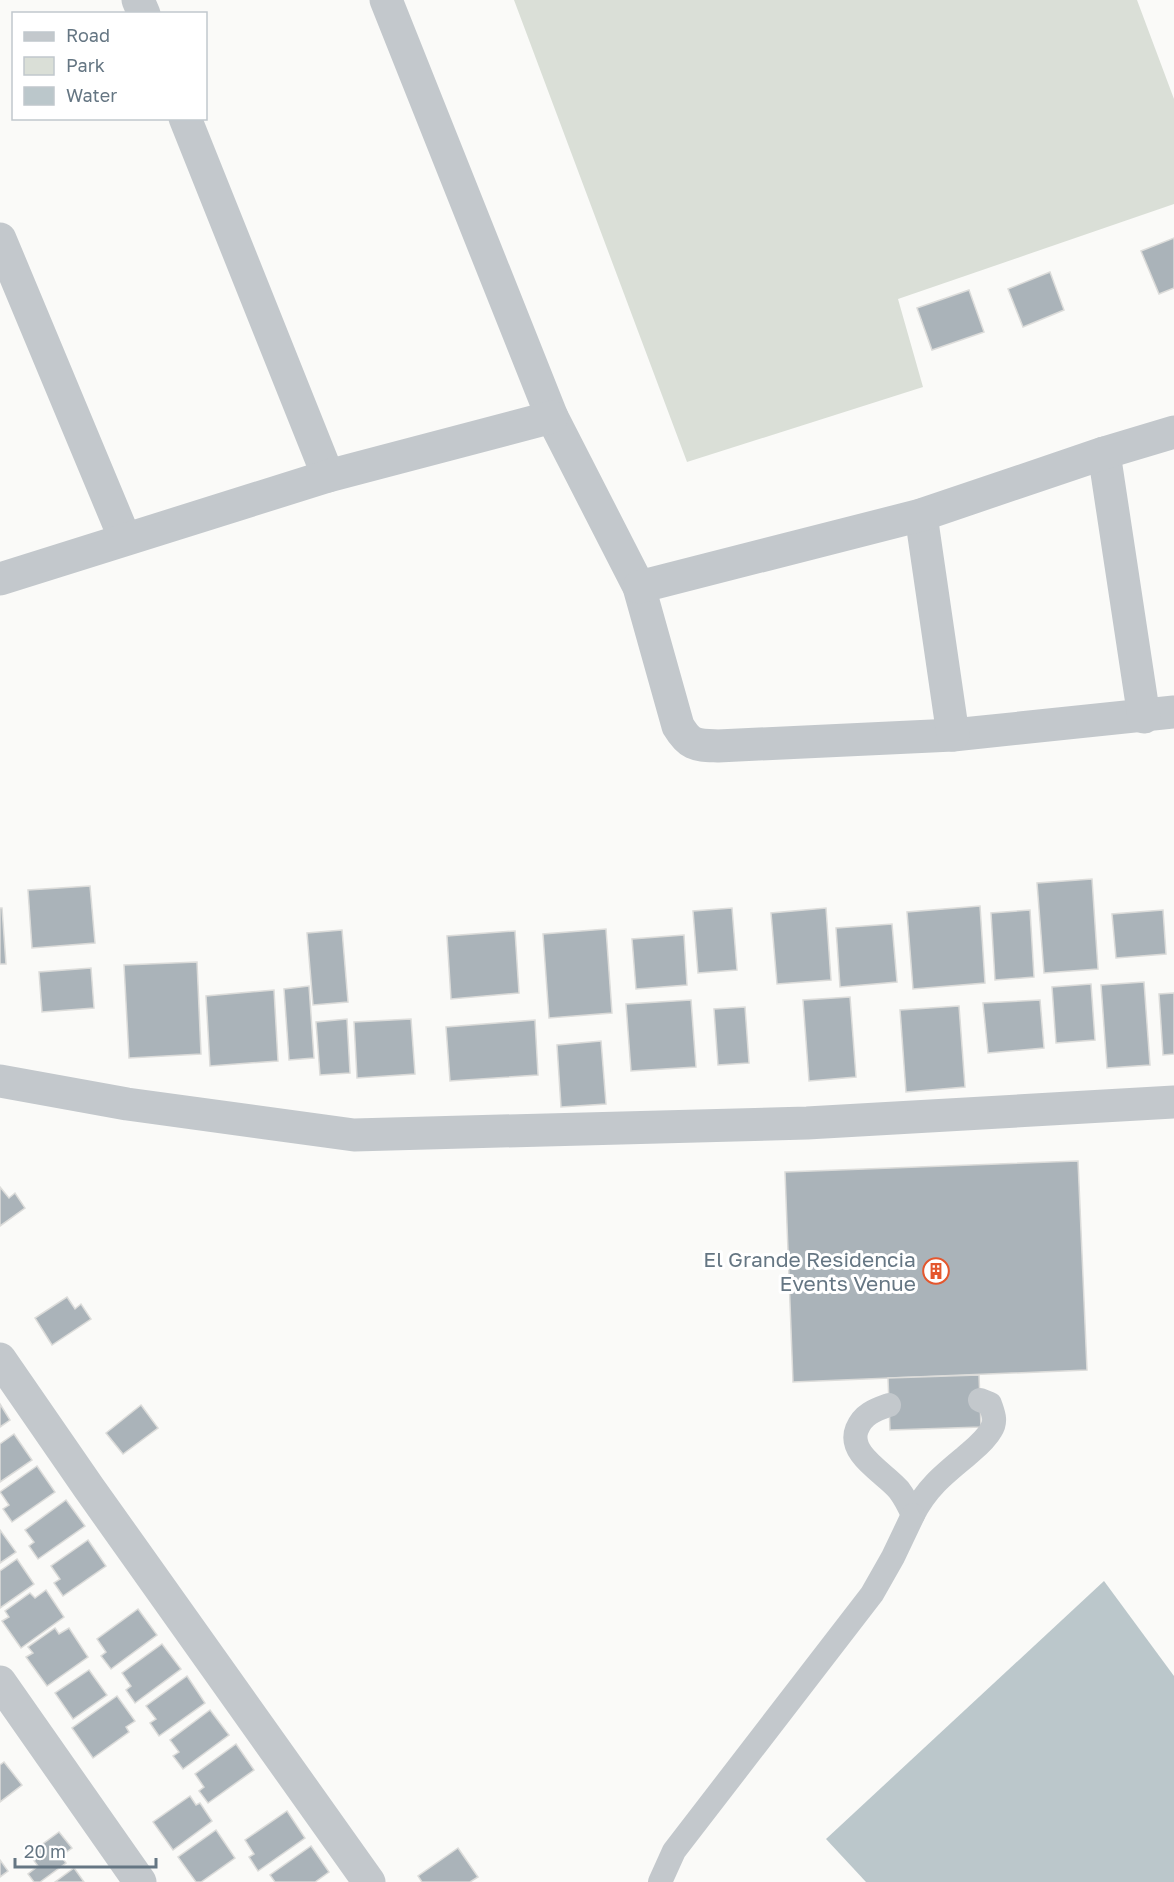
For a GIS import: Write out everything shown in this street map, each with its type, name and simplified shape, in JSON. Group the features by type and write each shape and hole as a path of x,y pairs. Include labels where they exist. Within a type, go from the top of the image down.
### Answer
{"street":[{"path":"386,0 552,417 639,587 678,726 691,742 699,745 729,746 953,735 1159,714 1104,453"},
{"path":"186,120 328,476"},
{"path":"0,239 125,538"},
{"path":"0,579 328,476 552,417"},
{"path":"639,587 921,515 1104,453 1174,432"},
{"path":"921,515 953,735"},
{"path":"0,1081 127,1104 354,1135 807,1123 1174,1102"},
{"path":"0,1359 369,1882"},
{"path":"0,1682 141,1882"}],"lane":[{"path":"660,1882 674,1851 872,1594 893,1557 921,1498 931,1486 982,1442 992,1429 995,1418 990,1404 980,1400"},
{"path":"889,1405 872,1411 860,1421 854,1436 860,1452 898,1489 908,1502 913,1515"}],"green space":[{"path":"514,0 1137,0 1174,99 1174,204 898,299 923,387 687,462"}],"water":[{"path":"1104,1581 1174,1676 1174,1882 866,1882 826,1839"}],"building":[{"path":"1174,238 1174,288 1159,294 1141,251"},
{"path":"1050,272 1064,310 1023,327 1008,289"},
{"path":"969,290 984,332 932,350 917,308"},
{"path":"1092,879 1098,969 1044,973 1037,883"},
{"path":"90,886 95,943 32,948 28,890"},
{"path":"980,906 985,983 913,989 907,912"},
{"path":"0,908 2,908 6,964 0,964"},
{"path":"732,908 737,970 698,973 693,911"},
{"path":"826,908 831,980 777,984 771,913"},
{"path":"1030,910 1034,977 995,980 991,913"},
{"path":"1163,910 1166,954 1116,958 1112,914"},
{"path":"892,924 897,982 840,987 836,928"},
{"path":"606,929 612,1013 549,1018 543,934"},
{"path":"342,930 348,1002 313,1005 307,933"},
{"path":"515,931 519,993 451,999 447,936"},
{"path":"684,935 687,985 636,989 632,939"},
{"path":"197,962 201,1054 129,1058 124,965"},
{"path":"91,968 94,1008 42,1012 39,972"},
{"path":"1144,982 1150,1065 1107,1068 1101,985"},
{"path":"1091,984 1095,1040 1056,1043 1052,987"},
{"path":"309,986 314,1058 289,1060 284,989"},
{"path":"274,990 278,1061 210,1066 206,996"},
{"path":"1174,993 1174,1054 1163,1055 1159,994"},
{"path":"850,997 856,1077 809,1081 803,1000"},
{"path":"691,1000 696,1067 631,1071 626,1004"},
{"path":"1040,1000 1044,1048 988,1053 983,1003"},
{"path":"959,1006 965,1087 906,1092 900,1010"},
{"path":"745,1007 749,1063 718,1065 714,1009"},
{"path":"347,1019 350,1073 320,1075 316,1022"},
{"path":"411,1019 415,1074 357,1078 354,1022"},
{"path":"535,1020 538,1075 450,1081 446,1027"},
{"path":"601,1041 606,1104 561,1107 557,1045"},
{"name":"El Grande Residencia Events Venue","path":"1078,1161 1087,1370 793,1382 785,1172"},
{"path":"0,1187 9,1198 15,1193 25,1208 0,1226"},
{"path":"67,1297 75,1309 81,1304 91,1319 52,1345 35,1318"},
{"path":"979,1375 981,1427 890,1430 888,1378"},
{"path":"0,1404 10,1420 0,1427"},
{"path":"141,1405 158,1428 123,1454 106,1433"},
{"path":"14,1434 32,1460 0,1482 0,1444"},
{"path":"37,1466 55,1492 12,1522 3,1509 9,1505 0,1492"},
{"path":"66,1500 85,1526 38,1559 29,1546 34,1542 25,1530"},
{"path":"0,1530 16,1552 0,1563"},
{"path":"88,1540 106,1566 63,1596 54,1583 60,1579 51,1566"},
{"path":"17,1559 34,1584 0,1608 0,1571"},
{"path":"46,1590 64,1617 21,1648 2,1621 9,1617 5,1611 30,1593 35,1598"},
{"path":"138,1609 157,1635 111,1669 101,1656 106,1652 97,1639"},
{"path":"55,1628 59,1634 69,1628 88,1657 47,1686 26,1657 33,1653 28,1647"},
{"path":"162,1644 181,1669 135,1703 126,1690 131,1686 122,1673"},
{"path":"89,1670 107,1695 73,1719 55,1693"},
{"path":"187,1676 205,1703 159,1736 150,1723 156,1719 146,1706"},
{"path":"117,1696 135,1721 126,1727 129,1732 93,1758 72,1728"},
{"path":"210,1710 229,1735 183,1769 173,1756 179,1752 170,1740"},
{"path":"236,1744 254,1770 208,1803 199,1791 204,1787 195,1774"},
{"path":"4,1762 22,1785 0,1802 0,1765"},
{"path":"190,1796 196,1805 200,1803 212,1821 173,1850 153,1822"},
{"path":"287,1811 305,1838 258,1871 249,1857 254,1854 245,1840"},
{"path":"216,1830 235,1858 201,1882 196,1882 178,1857"},
{"path":"59,1832 72,1848 61,1856 66,1863 40,1882 34,1882 28,1874 38,1866 29,1854"},
{"path":"311,1846 329,1872 315,1882 275,1882 270,1875"},
{"path":"458,1848 478,1877 470,1882 422,1882 418,1876"},
{"path":"0,1860 8,1871 0,1877"},
{"path":"74,1868 84,1882 55,1882"}],"place":[{"name":"El Grande Residencia Events Venue","path":"936,1271"}]}
